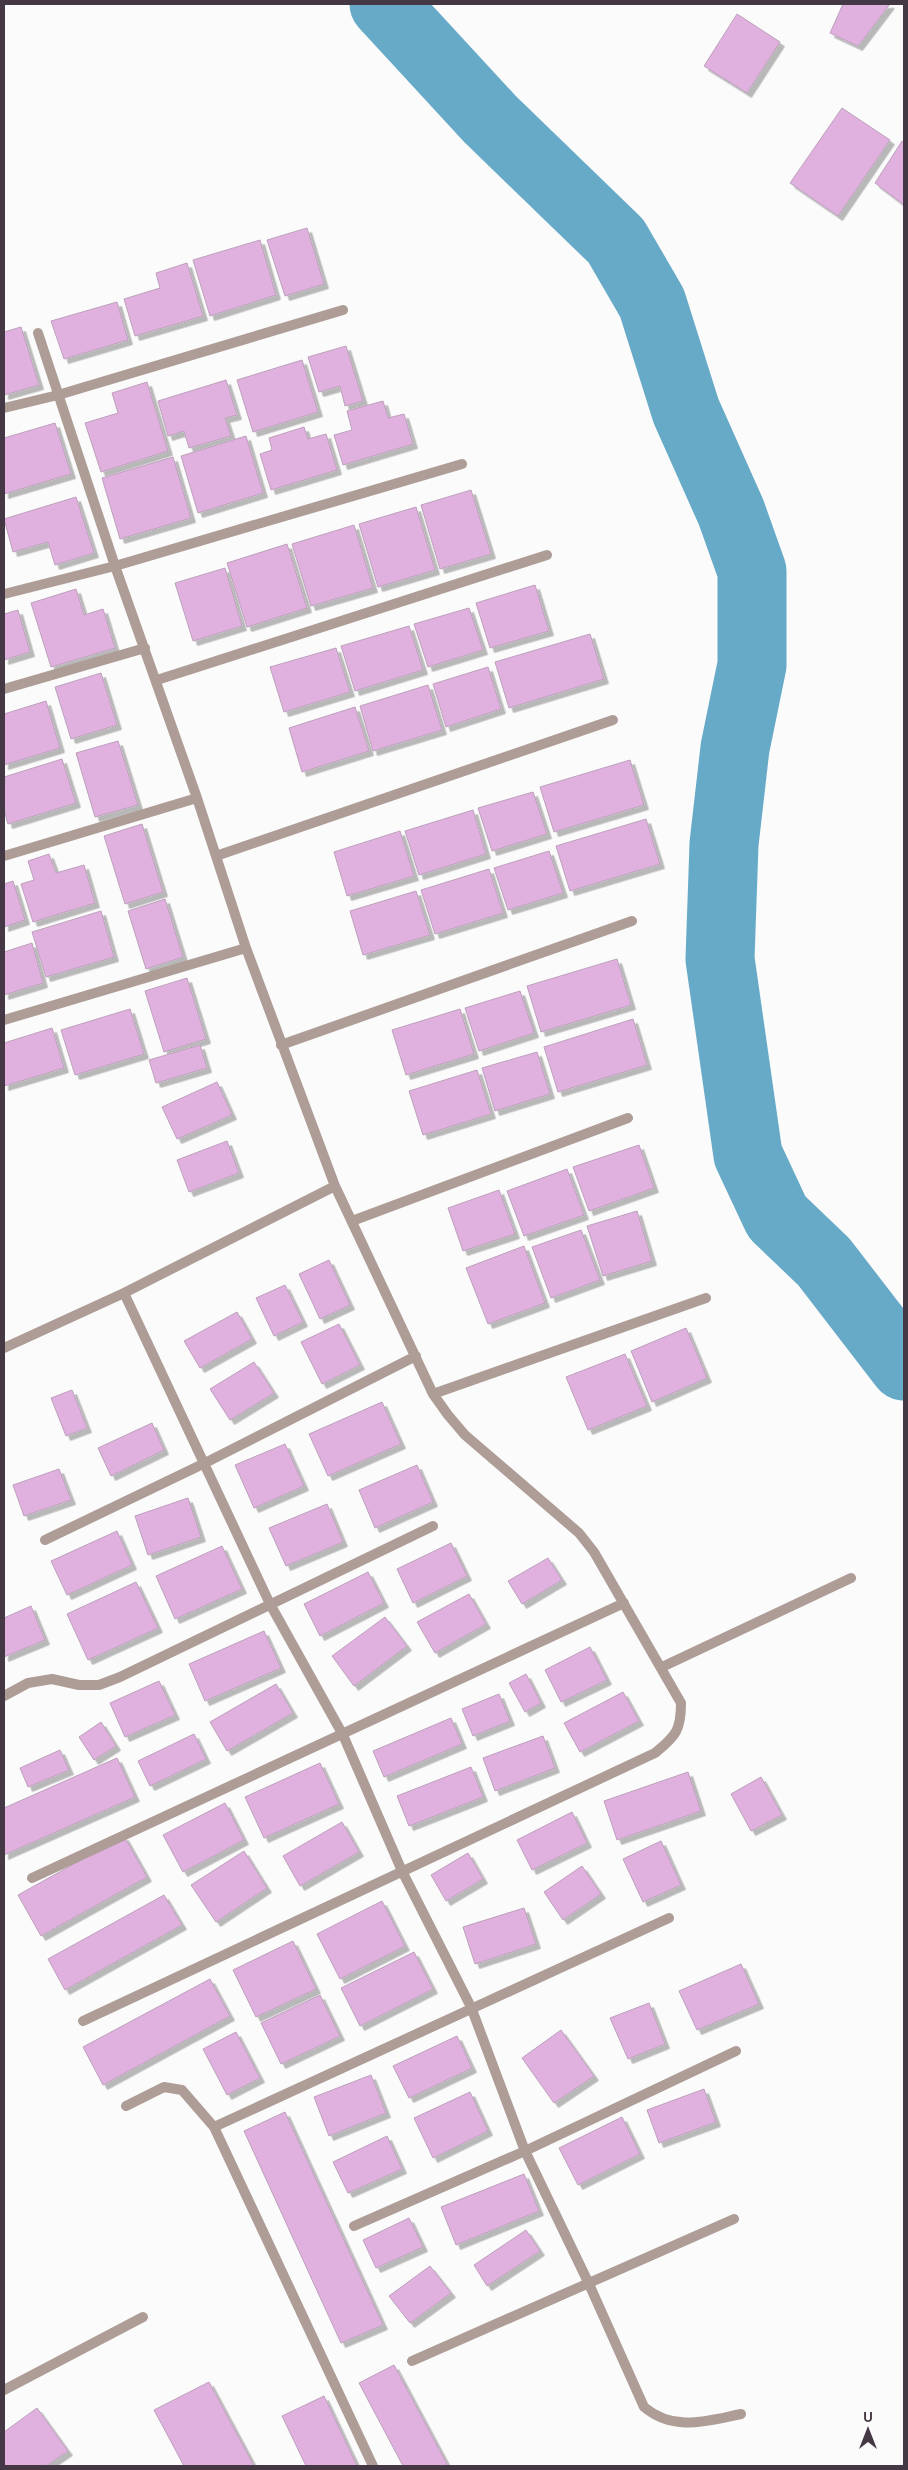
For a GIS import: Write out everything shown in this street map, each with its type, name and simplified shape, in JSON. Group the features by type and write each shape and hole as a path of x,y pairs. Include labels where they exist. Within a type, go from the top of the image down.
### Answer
{"street":[{"path":"4,408 58,395 343,310"},
{"path":"38,333 115,566 157,680 246,948 335,1186 434,1394 465,1435 579,1533 594,1552 662,1667 681,1703 681,1723 673,1738 655,1753 83,2021"},
{"path":"4,594 115,566 462,464"},
{"path":"157,680 546,555"},
{"path":"4,689 145,648"},
{"path":"216,856 613,720"},
{"path":"4,856 197,798"},
{"path":"281,1045 632,921"},
{"path":"4,1020 246,948"},
{"path":"352,1221 628,1118"},
{"path":"4,1348 124,1293 335,1186"},
{"path":"124,1293 270,1604 343,1735 402,1871 471,2007 525,2151 589,2284 644,2407 657,2418 678,2423 708,2421 741,2414"},
{"path":"434,1394 706,1298"},
{"path":"45,1540 205,1464 416,1356"},
{"path":"4,1696 28,1683 52,1679 79,1685 99,1685 434,1526"},
{"path":"662,1667 851,1578"},
{"path":"32,1878 624,1603"},
{"path":"214,2127 471,2007 669,1918"},
{"path":"354,2226 525,2151 736,2051"},
{"path":"126,2106 164,2087 182,2090 214,2127 373,2466"},
{"path":"412,2361 734,2219"},
{"path":"4,2390 143,2317"}],"building":[{"path":"843,4 890,4 858,46 830,33"},
{"path":"737,14 780,42 747,93 704,66"},
{"path":"842,108 890,140 838,216 790,183"},
{"path":"902,141 904,142 904,205 875,183"},
{"path":"307,228 324,284 285,296 267,240"},
{"path":"260,240 276,295 210,316 193,260"},
{"path":"187,263 203,316 135,336 124,299 160,288 156,273"},
{"path":"117,302 128,340 64,359 51,321"},
{"path":"21,327 39,385 4,395 4,332"},
{"path":"346,346 363,401 345,406 340,386 319,392 308,357"},
{"path":"302,360 318,412 253,432 237,380"},
{"path":"226,380 237,415 225,418 231,436 189,448 184,431 168,436 158,401"},
{"path":"147,382 168,451 101,472 85,423 118,413 112,393"},
{"path":"383,401 388,418 404,414 413,444 343,465 334,435 352,430 347,411"},
{"path":"55,423 71,474 4,494 4,438"},
{"path":"304,427 308,439 326,434 337,470 271,490 260,454 272,450 269,438"},
{"path":"246,436 263,493 198,513 181,456"},
{"path":"173,457 191,518 120,539 102,478"},
{"path":"471,490 491,554 440,569 421,505"},
{"path":"76,497 94,553 55,565 48,542 13,552 4,519"},
{"path":"416,507 435,570 378,587 359,524"},
{"path":"354,525 373,588 311,606 292,544"},
{"path":"287,544 307,608 247,627 227,563"},
{"path":"225,568 242,626 193,641 175,583"},
{"path":"535,585 549,631 490,648 476,603"},
{"path":"76,589 84,615 103,609 115,648 51,667 31,603"},
{"path":"469,608 483,650 428,667 414,624"},
{"path":"18,610 30,652 4,660 4,614"},
{"path":"409,626 423,670 355,691 341,646"},
{"path":"590,634 604,679 509,708 495,662"},
{"path":"336,648 350,692 284,712 270,667"},
{"path":"488,667 501,709 446,727 433,684"},
{"path":"101,673 117,725 71,739 55,687"},
{"path":"428,685 442,730 373,751 360,706"},
{"path":"46,701 60,748 4,765 4,714"},
{"path":"355,707 369,751 302,772 289,728"},
{"path":"118,741 138,805 95,817 76,753"},
{"path":"62,759 76,803 8,824 4,810 4,777"},
{"path":"630,760 644,805 554,832 540,787"},
{"path":"533,792 547,834 492,851 478,808"},
{"path":"473,810 486,854 419,875 405,831"},
{"path":"646,819 660,864 570,891 556,846"},
{"path":"142,824 163,892 125,904 104,836"},
{"path":"400,831 414,876 347,896 334,852"},
{"path":"549,851 563,893 508,910 494,868"},
{"path":"49,854 56,873 84,865 95,903 33,922 21,884 34,880 28,861"},
{"path":"489,869 503,913 435,934 421,890"},
{"path":"13,881 25,920 4,927 4,884"},
{"path":"416,891 430,935 363,955 350,911"},
{"path":"165,899 183,957 146,969 128,911"},
{"path":"101,911 114,957 46,977 32,932"},
{"path":"32,943 43,983 4,995 4,952"},
{"path":"617,959 631,1005 541,1032 527,986"},
{"path":"187,978 206,1039 164,1052 145,991"},
{"path":"520,991 534,1033 479,1051 465,1008"},
{"path":"130,1009 144,1054 75,1075 61,1030"},
{"path":"460,1009 474,1054 406,1075 392,1030"},
{"path":"633,1019 647,1065 558,1092 544,1047"},
{"path":"52,1028 64,1068 4,1086 4,1043"},
{"path":"200,1045 207,1068 156,1083 149,1060"},
{"path":"537,1052 550,1094 495,1111 482,1068"},
{"path":"477,1070 491,1114 423,1135 409,1091"},
{"path":"217,1082 232,1115 177,1139 162,1107"},
{"path":"227,1141 239,1173 189,1192 177,1160"},
{"path":"639,1145 654,1188 589,1211 573,1167"},
{"path":"567,1169 584,1215 524,1236 507,1191"},
{"path":"499,1190 515,1234 463,1251 448,1208"},
{"path":"637,1211 652,1261 603,1276 587,1226"},
{"path":"581,1230 600,1280 551,1298 532,1247"},
{"path":"524,1246 545,1303 488,1324 466,1268"},
{"path":"329,1260 350,1305 320,1319 299,1274"},
{"path":"285,1285 303,1322 274,1336 256,1298"},
{"path":"237,1312 252,1339 200,1368 184,1341"},
{"path":"339,1324 360,1365 322,1384 301,1342"},
{"path":"686,1328 707,1378 652,1402 631,1351"},
{"path":"625,1354 647,1406 588,1430 566,1377"},
{"path":"254,1362 274,1393 230,1420 210,1389"},
{"path":"72,1390 87,1428 66,1436 51,1398"},
{"path":"382,1402 401,1444 328,1476 309,1434"},
{"path":"152,1423 164,1450 111,1476 98,1448"},
{"path":"285,1444 304,1486 254,1508 235,1465"},
{"path":"417,1465 433,1502 375,1528 359,1490"},
{"path":"59,1469 71,1500 24,1516 13,1485"},
{"path":"188,1498 201,1537 148,1555 135,1516"},
{"path":"327,1504 343,1542 286,1566 269,1528"},
{"path":"117,1531 132,1565 67,1595 51,1561"},
{"path":"451,1543 467,1576 413,1603 397,1569"},
{"path":"222,1546 242,1589 175,1619 156,1576"},
{"path":"548,1558 562,1580 522,1604 508,1581"},
{"path":"368,1572 384,1603 320,1636 304,1604"},
{"path":"136,1582 158,1628 88,1660 67,1614"},
{"path":"469,1594 486,1624 435,1653 417,1622"},
{"path":"31,1606 45,1640 4,1657 4,1618"},
{"path":"385,1617 407,1646 354,1686 332,1656"},
{"path":"264,1631 281,1668 205,1701 189,1664"},
{"path":"590,1647 607,1680 561,1702 545,1670"},
{"path":"526,1674 541,1703 525,1712 509,1683"},
{"path":"159,1681 175,1715 125,1737 110,1703"},
{"path":"276,1684 293,1713 227,1751 210,1722"},
{"path":"623,1692 639,1721 580,1752 564,1723"},
{"path":"499,1694 510,1721 473,1736 462,1709"},
{"path":"451,1718 462,1744 384,1777 373,1751"},
{"path":"101,1722 116,1746 94,1760 79,1737"},
{"path":"194,1734 206,1759 150,1786 138,1761"},
{"path":"543,1736 555,1768 495,1791 483,1758"},
{"path":"60,1750 69,1770 28,1787 20,1768"},
{"path":"117,1758 135,1797 4,1855 4,1808"},
{"path":"320,1763 339,1804 264,1838 245,1797"},
{"path":"471,1767 483,1797 409,1826 397,1796"},
{"path":"688,1772 701,1811 617,1840 604,1801"},
{"path":"761,1777 782,1815 751,1831 731,1794"},
{"path":"225,1803 244,1840 183,1872 163,1835"},
{"path":"572,1812 587,1843 532,1870 517,1840"},
{"path":"342,1822 359,1852 300,1886 283,1856"},
{"path":"124,1836 147,1877 41,1936 18,1895"},
{"path":"661,1841 681,1885 643,1902 623,1859"},
{"path":"244,1851 267,1888 216,1922 191,1885"},
{"path":"468,1853 483,1879 446,1901 431,1875"},
{"path":"582,1866 601,1894 563,1920 544,1892"},
{"path":"164,1895 182,1925 65,1990 48,1959"},
{"path":"382,1901 405,1946 340,1979 317,1934"},
{"path":"524,1908 536,1944 475,1964 463,1927"},
{"path":"293,1941 316,1989 256,2017 233,1970"},
{"path":"414,1952 433,1989 360,2026 341,1988"},
{"path":"741,1964 759,2004 697,2030 679,1991"},
{"path":"210,1979 230,2016 103,2085 83,2047"},
{"path":"320,1995 340,2036 281,2064 261,2023"},
{"path":"649,2003 665,2044 628,2059 610,2018"},
{"path":"561,2030 594,2076 554,2103 522,2058"},
{"path":"236,2032 260,2078 227,2095 203,2049"},
{"path":"457,2036 472,2068 409,2098 393,2066"},
{"path":"371,2075 386,2113 329,2136 314,2097"},
{"path":"704,2089 716,2122 659,2143 647,2110"},
{"path":"470,2092 488,2131 433,2158 414,2118"},
{"path":"285,2112 383,2325 341,2343 244,2131"},
{"path":"622,2117 640,2154 578,2185 559,2148"},
{"path":"387,2136 402,2169 348,2193 333,2162"},
{"path":"524,2174 539,2211 456,2245 441,2207"},
{"path":"409,2218 423,2247 376,2268 363,2240"},
{"path":"526,2230 540,2251 487,2286 474,2265"},
{"path":"430,2266 451,2293 410,2323 389,2296"},
{"path":"394,2365 448,2466 403,2466 359,2383"},
{"path":"209,2382 254,2466 184,2466 154,2410"},
{"path":"324,2396 357,2466 306,2466 282,2416"},
{"path":"37,2408 68,2451 46,2466 4,2466 4,2432"}],"waterway":[{"path":"384,4 490,119 616,241 652,303 686,411 731,512 752,571 752,665 735,748 724,844 720,959 748,1155 777,1217 824,1262 904,1366"}]}
